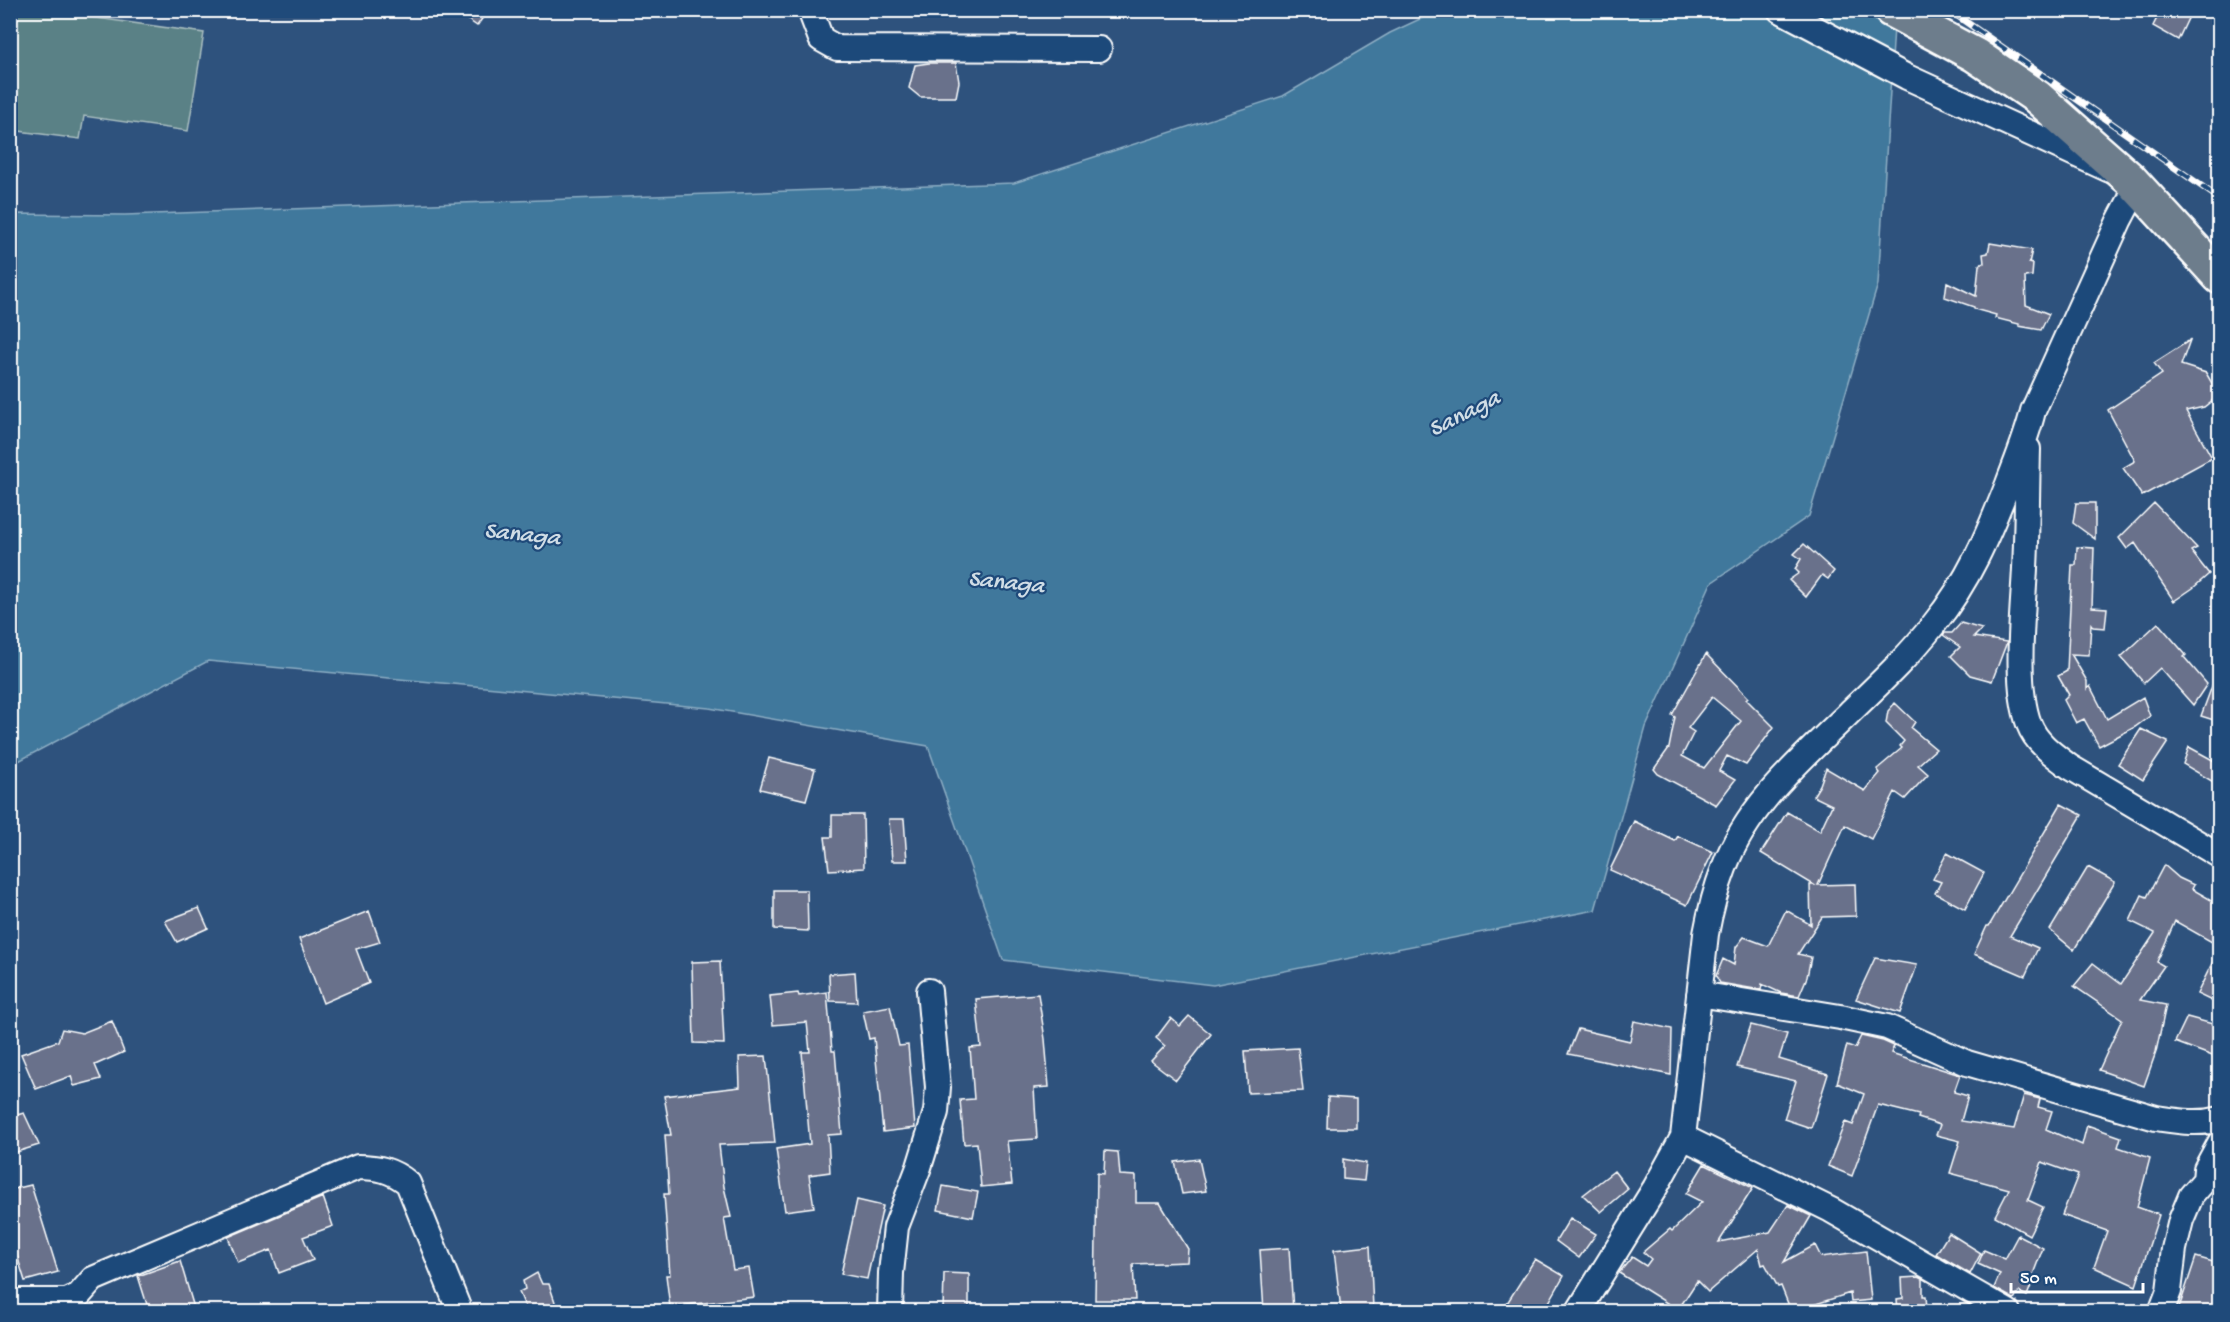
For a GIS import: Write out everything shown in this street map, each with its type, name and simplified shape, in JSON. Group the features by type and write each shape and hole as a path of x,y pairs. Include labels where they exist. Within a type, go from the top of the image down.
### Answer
{"highway":[{"path":"1892,10 1950,40 2012,78 2037,97 2134,183 2220,277"}],"street":[{"path":"810,10 821,39 837,48 1100,49"},
{"path":"1578,1311 1655,1188 1683,1137 1706,934 1725,867 1757,810 1800,759 1906,656 1958,595 1991,527 2028,432 2033,411 2134,183 1907,76 1780,10"},
{"path":"2028,432 2026,537 2020,652 2023,698 2030,726 2049,751 2070,767 2220,856"},
{"path":"890,1311 896,1227 936,1112 938,1088 929,991"},
{"path":"1700,994 1887,1027 1967,1064 2156,1118 2183,1122 2207,1122 2220,1119"},
{"path":"1683,1137 1831,1210 2008,1311"},
{"path":"2161,1311 2169,1291 2174,1249 2181,1220 2191,1196 2205,1180 2206,1169 2220,1143"},
{"path":"10,1301 84,1303 93,1279 358,1167 375,1167 395,1172 408,1183 460,1311"}],"green space":[{"path":"11,10 47,11 204,33 188,131 84,116 80,139 11,130"}],"water":[{"name":"Sanaga","path":"1437,11 1895,11 1878,284 1809,516 1711,583 1646,727 1595,910 1213,985 1003,960 928,746 709,708 208,661 11,765 11,214 125,215 1014,183 1283,96 1390,33"}],"building":[{"path":"454,10 488,10 477,26"},
{"path":"2161,10 2192,10 2178,40 2153,26"},
{"path":"956,63 959,82 956,97 920,97 909,88 915,65"},
{"path":"1990,243 2032,250 2029,263 2033,264 2032,276 2025,277 2026,305 2049,314 2041,330 1995,318 1996,315 1945,297 1947,282 1976,296 1979,265 1984,263 1983,254 1988,253"},
{"path":"2190,340 2181,365 2206,373 2219,395 2204,407 2186,411 2212,458 2142,496 2123,468 2135,461 2108,410 2162,374 2154,363"},
{"path":"2076,503 2095,503 2095,539 2073,523"},
{"path":"2154,503 2197,548 2191,551 2209,574 2174,601 2135,543 2127,549 2119,538"},
{"path":"1804,544 1834,571 1828,579 1822,575 1806,597 1789,580 1799,573 1795,569 1801,559 1794,554"},
{"path":"2077,547 2094,548 2092,607 2107,608 2105,628 2093,627 2091,624 2089,655 2071,654 2087,681 2087,689 2090,686 2107,719 2143,697 2150,716 2135,727 2099,746 2084,719 2076,723 2064,700 2069,695 2058,676 2067,671 2072,565 2076,565"},
{"path":"1961,623 1982,629 1974,637 2007,642 1992,681 1970,675 1951,656 1960,647 1943,635 1952,633"},
{"path":"2158,623 2207,684 2193,705 2160,668 2144,683 2121,657"},
{"path":"1706,654 1774,727 1746,765 1727,756 1719,771 1735,780 1716,805 1658,774 1654,769 1669,748 1675,717 1672,715","holes":["1712,697 1741,721 1704,768 1682,756 1694,732 1688,728"]},
{"path":"2218,670 2220,670 2220,722 2201,716"},
{"path":"1895,703 1915,722 1911,728 1936,749 1918,765 1928,774 1905,799 1895,792 1871,839 1845,825 1818,885 1855,884 1856,916 1822,917 1798,954 1811,957 1807,977 1799,996 1781,993 1762,984 1761,990 1720,983 1716,976 1723,959 1734,965 1736,947 1744,937 1768,946 1786,910 1811,925 1810,885 1814,885 1761,853 1787,812 1820,831 1832,805 1813,796 1826,768 1865,791 1880,773 1877,769 1902,748 1900,746 1904,741 1886,723 1888,711"},
{"path":"2141,729 2168,742 2143,780 2118,764"},
{"path":"2189,747 2220,764 2220,786 2183,764"},
{"path":"769,758 815,769 806,800 760,789"},
{"path":"2061,804 2082,815 2010,936 2038,948 2025,976 1974,954 1987,926"},
{"path":"832,815 863,815 864,868 829,870 825,837 832,837"},
{"path":"889,819 904,819 907,861 892,861"},
{"path":"1634,821 1675,841 1678,836 1713,852 1687,905 1610,870"},
{"path":"1947,853 1984,873 1965,909 1935,893 1941,882 1933,879"},
{"path":"2164,865 2179,878 2194,885 2192,889 2220,905 2219,946 2175,921 2157,962 2164,966 2140,1000 2166,1005 2156,1052 2144,1086 2099,1070 2122,1019 2074,986 2093,963 2121,984 2155,933 2130,921 2142,895 2147,897"},
{"path":"2088,867 2115,882 2074,950 2050,930"},
{"path":"774,890 807,890 808,931 774,929"},
{"path":"199,908 208,928 177,942 165,921"},
{"path":"369,911 380,942 356,949 369,983 323,1003 299,939"},
{"path":"2220,947 2220,1005 2197,994"},
{"path":"1875,958 1917,965 1900,1013 1856,999"},
{"path":"720,961 724,1044 694,1043 692,962"},
{"path":"855,972 857,1002 830,1001 829,974"},
{"path":"827,992 842,1134 828,1135 830,1172 809,1175 814,1207 785,1211 776,1149 810,1144 802,1052 810,1052 807,1022 773,1025 770,996 798,993 799,996"},
{"path":"1038,994 1049,1087 1034,1088 1037,1139 1007,1141 1012,1184 981,1187 977,1143 964,1144 960,1100 974,1099 970,1048 981,1047 976,999"},
{"path":"890,1006 899,1046 908,1045 915,1128 883,1132 874,1038 869,1039 863,1011"},
{"path":"1189,1016 1211,1034 1176,1080 1151,1061 1165,1046 1156,1038 1171,1018 1180,1026"},
{"path":"2187,1017 2220,1026 2220,1042 2215,1057 2175,1042"},
{"path":"112,1021 124,1052 95,1065 101,1079 74,1086 71,1076 36,1089 21,1054 58,1041 62,1029 82,1033"},
{"path":"1634,1021 1672,1029 1671,1075 1568,1054 1578,1029 1630,1041"},
{"path":"1751,1025 1787,1034 1779,1059 1828,1074 1811,1128 1784,1119 1796,1081 1737,1067"},
{"path":"1861,1036 1894,1046 1891,1053 1960,1075 1954,1092 1968,1096 1961,1121 2014,1129 2024,1095 2040,1099 2038,1107 2052,1111 2046,1129 2082,1145 2087,1125 2121,1137 2118,1147 2150,1158 2137,1207 2159,1215 2136,1286 2094,1267 2107,1231 2062,1215 2078,1175 2042,1162 2028,1200 2043,1207 2029,1235 1995,1216 2009,1189 1950,1173 1960,1141 1936,1135 1940,1125 1918,1118 1919,1115 1878,1105 1852,1176 1828,1166 1845,1122 1853,1125 1864,1094 1837,1083 1847,1045 1855,1048"},
{"path":"1298,1048 1303,1091 1248,1093 1245,1051"},
{"path":"766,1056 775,1143 719,1145 724,1187 731,1217 724,1218 733,1270 749,1268 754,1297 670,1307 666,1275 670,1275 664,1194 669,1194 665,1135 671,1135 664,1096 740,1087 739,1057"},
{"path":"1328,1097 1356,1099 1356,1128 1327,1128"},
{"path":"24,1113 39,1145 10,1154 10,1117"},
{"path":"1105,1151 1118,1152 1120,1175 1136,1176 1136,1203 1160,1203 1188,1249 1187,1262 1133,1264 1135,1300 1095,1300 1097,1173 1104,1174"},
{"path":"1199,1159 1206,1191 1182,1194 1175,1162"},
{"path":"1343,1159 1366,1163 1364,1181 1343,1179"},
{"path":"1704,1164 1753,1188 1719,1242 1770,1232 1788,1205 1811,1216 1784,1262 1815,1245 1821,1257 1866,1251 1871,1300 1851,1302 1850,1293 1813,1305 1815,1311 1791,1311 1781,1286 1778,1287 1765,1264 1762,1265 1758,1249 1708,1292 1697,1281 1678,1310 1619,1273 1632,1257 1646,1266 1651,1259 1643,1252 1670,1229 1672,1231 1702,1202 1686,1194"},
{"path":"1614,1171 1628,1189 1601,1212 1583,1195"},
{"path":"31,1185 58,1272 25,1281 10,1233 10,1190"},
{"path":"943,1186 978,1192 973,1217 938,1210"},
{"path":"323,1197 333,1226 303,1237 313,1260 279,1273 271,1250 238,1263 228,1237"},
{"path":"857,1200 883,1206 867,1279 841,1274"},
{"path":"1570,1218 1596,1234 1579,1258 1556,1241"},
{"path":"1949,1233 1981,1253 1970,1274 1936,1254"},
{"path":"2018,1235 2043,1248 2027,1296 2019,1292 2014,1299 1994,1288 2000,1274 1978,1264 1984,1250 2005,1259"},
{"path":"1370,1246 1373,1308 1341,1310 1334,1250"},
{"path":"1289,1248 1293,1311 1264,1311 1260,1250"},
{"path":"2196,1257 2220,1264 2220,1298 2213,1311 2178,1311"},
{"path":"1535,1259 1564,1276 1544,1311 1502,1311"},
{"path":"180,1261 195,1311 149,1311 138,1276"},
{"path":"537,1273 542,1284 549,1284 558,1311 527,1311 519,1292 525,1289 523,1281"},
{"path":"944,1273 969,1274 969,1311 943,1311"},
{"path":"1919,1277 1923,1279 1923,1296 1926,1296 1927,1309 1898,1311 1897,1299 1903,1298 1902,1278"}],"railway":[{"path":"1949,10 2220,199"}]}
